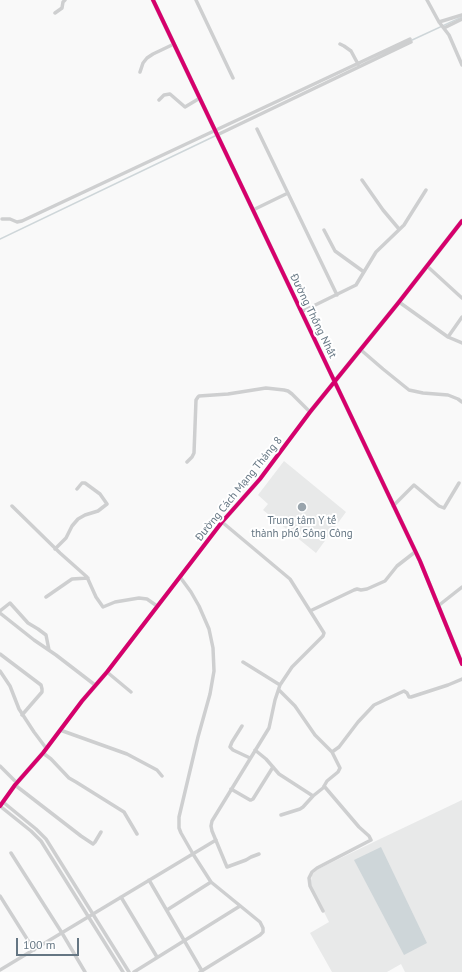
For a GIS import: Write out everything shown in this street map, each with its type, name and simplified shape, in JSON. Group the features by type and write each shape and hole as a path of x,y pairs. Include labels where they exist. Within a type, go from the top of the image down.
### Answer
{"street":[{"path":"55,13 62,8 65,0"},
{"name":"Đường Thống Nhất","path":"153,0 415,552 462,664"},
{"path":"196,0 233,78"},
{"path":"427,0 454,46 462,65"},
{"path":"442,26 462,15"},
{"path":"442,26 462,19"},
{"path":"2,219 10,219 17,222 22,221 216,132 411,40 358,64 216,132"},
{"path":"140,72 143,63 147,58 174,44"},
{"path":"340,44 351,51 358,64"},
{"path":"159,100 164,95 170,94 185,107 200,98"},
{"path":"256,128 337,295"},
{"path":"362,180 383,210 399,229"},
{"path":"301,312 356,285 376,252 406,222 426,190"},
{"path":"253,210 288,193"},
{"name":"Đường Cách Mạng Tháng 8","path":"1,805 16,784 43,753 95,685 107,672 222,522 260,479 310,412 462,221"},
{"path":"324,230 335,251 364,272"},
{"path":"427,266 462,298"},
{"path":"399,302 448,337 462,343"},
{"path":"448,337 462,317"},
{"path":"360,350 382,370 409,390 423,393 445,394 462,402"},
{"path":"187,462 194,453 196,400 199,396 228,394 266,388 284,390 292,394 310,412"},
{"path":"55,549 66,538 72,526 78,519 98,511 107,504 100,494 84,483 82,483 77,489"},
{"path":"393,506 414,485 442,508 444,508 460,483"},
{"path":"12,506 55,549 83,572 88,578 102,607 116,602 138,598 147,599 157,606"},
{"path":"222,522 290,579 324,631 324,635 292,667 280,685 269,728 212,821 212,831 226,866 228,867 259,854"},
{"path":"310,611 354,590 367,589 385,581 397,566 415,552"},
{"path":"149,880 201,971 263,932 260,922 211,882 181,833 179,817 210,694 214,672 214,659 210,635 199,606 180,577"},
{"path":"46,597 72,579 88,578"},
{"path":"438,606 462,587"},
{"path":"49,650 46,635 28,623 10,602 0,612 23,632 95,685"},
{"path":"0,654 41,685 42,692 22,715"},
{"path":"243,662 280,685"},
{"path":"0,671 10,686 22,715 46,748"},
{"path":"107,672 131,692"},
{"path":"332,752 340,747 358,722 379,702 404,691 409,697 411,697 462,679"},
{"path":"279,690 294,706 315,735 332,752 340,769 300,809 281,815"},
{"path":"242,726 230,747 250,758"},
{"path":"60,730 127,754 157,770 162,776"},
{"path":"255,750 266,759 279,774 313,796"},
{"path":"43,753 51,759 69,778 124,812 137,834"},
{"path":"0,766 16,784 93,844 101,832"},
{"path":"231,789 250,800 253,799 273,767"},
{"path":"323,911 310,886 312,872 371,840 324,786"},
{"path":"1,805 42,834 77,887 129,972"},
{"path":"1,805 41,841 123,972"},
{"path":"0,970 216,840"},
{"path":"11,853 85,972"},
{"path":"167,910 211,882"},
{"path":"72,890 77,887"},
{"path":"0,896 34,950"},
{"path":"121,897 157,957"},
{"path":"134,972 240,906"}],"shaded area":[{"name":"Trung tâm Y tế thành phố Sông Công","path":"284,461 346,512 316,553 263,510 268,504 258,495"},
{"path":"462,800 462,972 405,972 401,964 387,972 332,972 310,933 329,922 311,886 312,875 316,870"},
{"path":"381,847 427,943 404,955 354,860"}],"waterway":[{"path":"410,41 462,17"},
{"path":"0,239 217,135"}],"cycle path":[{"path":"153,0 420,561 462,664"},
{"path":"0,806 15,785 43,753 82,701 107,672 222,522 260,479 310,412 462,221"}],"place":[{"name":"Trung tâm Y tế thành phố Sông Công","path":"302,507"}]}
